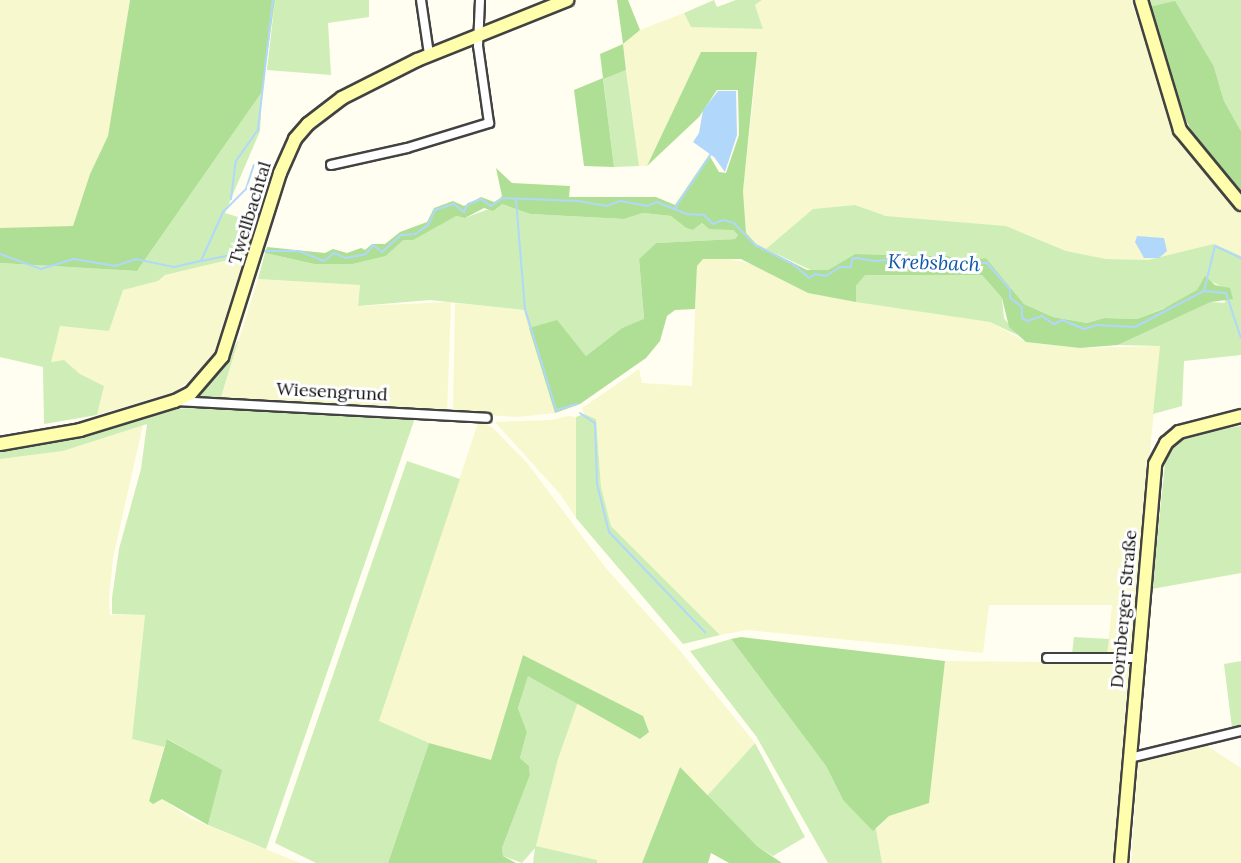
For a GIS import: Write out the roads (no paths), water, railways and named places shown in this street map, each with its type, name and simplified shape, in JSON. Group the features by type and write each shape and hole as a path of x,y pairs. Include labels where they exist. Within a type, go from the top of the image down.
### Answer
{"street":[{"path":"421,0 429,54"},
{"path":"330,165 407,148 489,123 479,34 480,0"},
{"name":"Twellbachtal","path":"0,444 49,438 175,401 203,382 222,357 287,156 308,124 342,98 429,54 567,0"},
{"path":"1141,0 1180,130 1241,204"},
{"name":"Wiesengrund","path":"175,401 487,418"},
{"name":"Dornberger Straße","path":"1121,863 1137,658 1158,456 1169,439 1183,430 1241,416"},
{"path":"1047,658 1137,658"},
{"path":"1130,758 1241,731"}],"water":[{"path":"718,91 736,91 737,135 725,172 714,157 693,142 699,133 703,110"},
{"path":"1137,236 1164,238 1167,251 1159,258 1144,258 1135,242"}],"waterway":[{"path":"231,199 236,161 258,129 273,0"},
{"path":"675,208 711,154"},
{"path":"0,254 41,269 74,259 115,266 136,259 174,267 201,261 223,212 246,189 254,165"},
{"name":"Krebsbach","path":"259,251 299,251 324,261 334,253 346,258 366,254 373,245 382,252 401,235 415,234 428,225 435,210 454,204 464,212 468,204 481,199 491,206 503,198 578,201 606,206 620,201 647,206 657,202 687,214 704,215 713,224 723,220 734,223 755,245 793,264 809,278 815,274 826,276 840,267 851,267 852,259 856,258 874,261 906,258 941,264 949,259 961,266 987,263 1010,289 1010,298 1022,307 1022,318 1028,321 1042,316 1054,324 1062,320 1084,329 1096,325 1135,327 1204,291 1215,246 1241,258"},
{"path":"516,200 525,309 556,410 577,404"},
{"path":"201,261 251,251"},
{"path":"1204,291 1226,293 1241,338"},
{"path":"580,413 595,423 597,484 609,532 705,632"}]}
